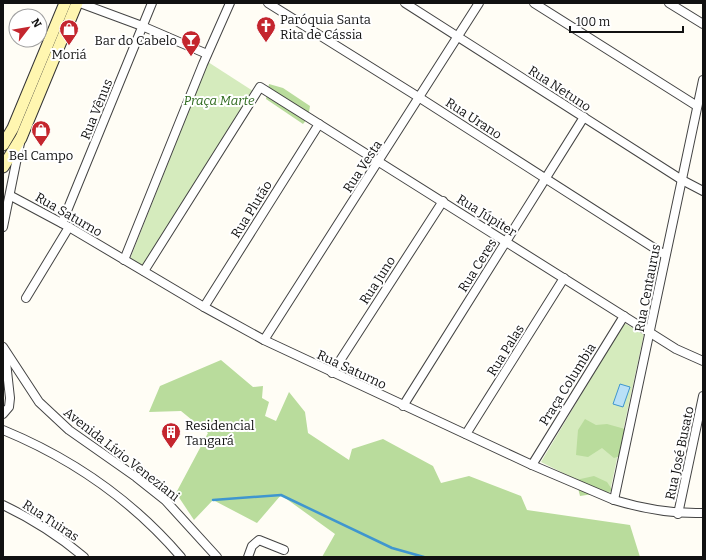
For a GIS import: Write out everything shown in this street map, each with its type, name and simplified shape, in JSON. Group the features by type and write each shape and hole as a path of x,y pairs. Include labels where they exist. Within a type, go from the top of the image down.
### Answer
{"main road":[{"path":"3,145 13,128 65,3"},
{"path":"3,167 21,138 77,3"}],"street":[{"path":"80,3 142,26 207,54"},
{"name":"Rua Vênus","path":"26,298 65,225 152,3"},
{"path":"124,260 207,54 230,3"},
{"name":"Rua Urano","path":"268,3 420,98 665,256"},
{"name":"Rua Netuno","path":"405,3 682,180 703,191"},
{"name":"Rua Vesta","path":"264,340 480,3"},
{"path":"534,3 698,106"},
{"path":"669,3 703,24"},
{"name":"Rua Centaurus","path":"614,500 703,80"},
{"name":"Rua Júpiter","path":"144,271 260,87 506,240 650,333 676,349 703,360"},
{"name":"Rua Ceres","path":"403,406 584,117"},
{"name":"Rua Plutão","path":"204,307 319,124"},
{"path":"3,227 7,197 21,138"},
{"name":"Rua Saturno","path":"7,197 65,225 204,307 264,340 532,465 614,500 642,508 678,514 703,513"},
{"name":"Rua Juno","path":"332,373 443,201"},
{"name":"Rua Palas","path":"466,434 564,278"},
{"name":"Praça Columbia","path":"532,465 624,316"},
{"path":"3,414 9,407 10,398 4,348"},
{"name":"Avenida Lívio Veneziani","path":"4,348 39,402 69,430 136,477 165,500 217,557"},
{"name":"Rua José Busato","path":"678,514 703,396"},
{"path":"3,430 22,438 79,469 114,492 170,544 181,557"},
{"name":"Rua Tuiras","path":"3,505 30,518 66,542 84,557"},
{"path":"248,557 252,546 259,540 284,550"}],"green space":[{"name":"Praça Marte","path":"208,62 253,91 144,267 130,259"},
{"path":"269,84 283,88 310,106 308,118 303,124 266,99"},
{"path":"624,323 644,334 609,496 541,462"},
{"path":"221,360 253,387 263,386 262,398 269,402 265,416 276,421 289,392 305,412 308,433 349,460 352,449 383,439 433,466 441,483 469,476 521,496 527,510 630,525 640,557 322,557 335,534 281,495 257,523 213,500 194,520 176,493 208,433 181,411 149,412 160,386"},
{"path":"585,419 596,425 607,424 625,429 627,454 614,458 602,448 588,457 576,455 578,430"},
{"path":"594,476 607,482 613,491 580,496 576,480"}],"water":[{"path":"620,384 630,387 623,407 613,404"}],"waterway":[{"path":"213,500 281,495 392,548 424,557"}],"place":[{"name":"Paróquia Santa Rita de Cássia","path":"266,43"},
{"name":"Moriá","path":"69,46"},
{"name":"Bar do Cabelo","path":"191,57"},
{"name":"Bel Campo","path":"41,147"},
{"name":"Residencial Tangará","path":"171,449"}]}
